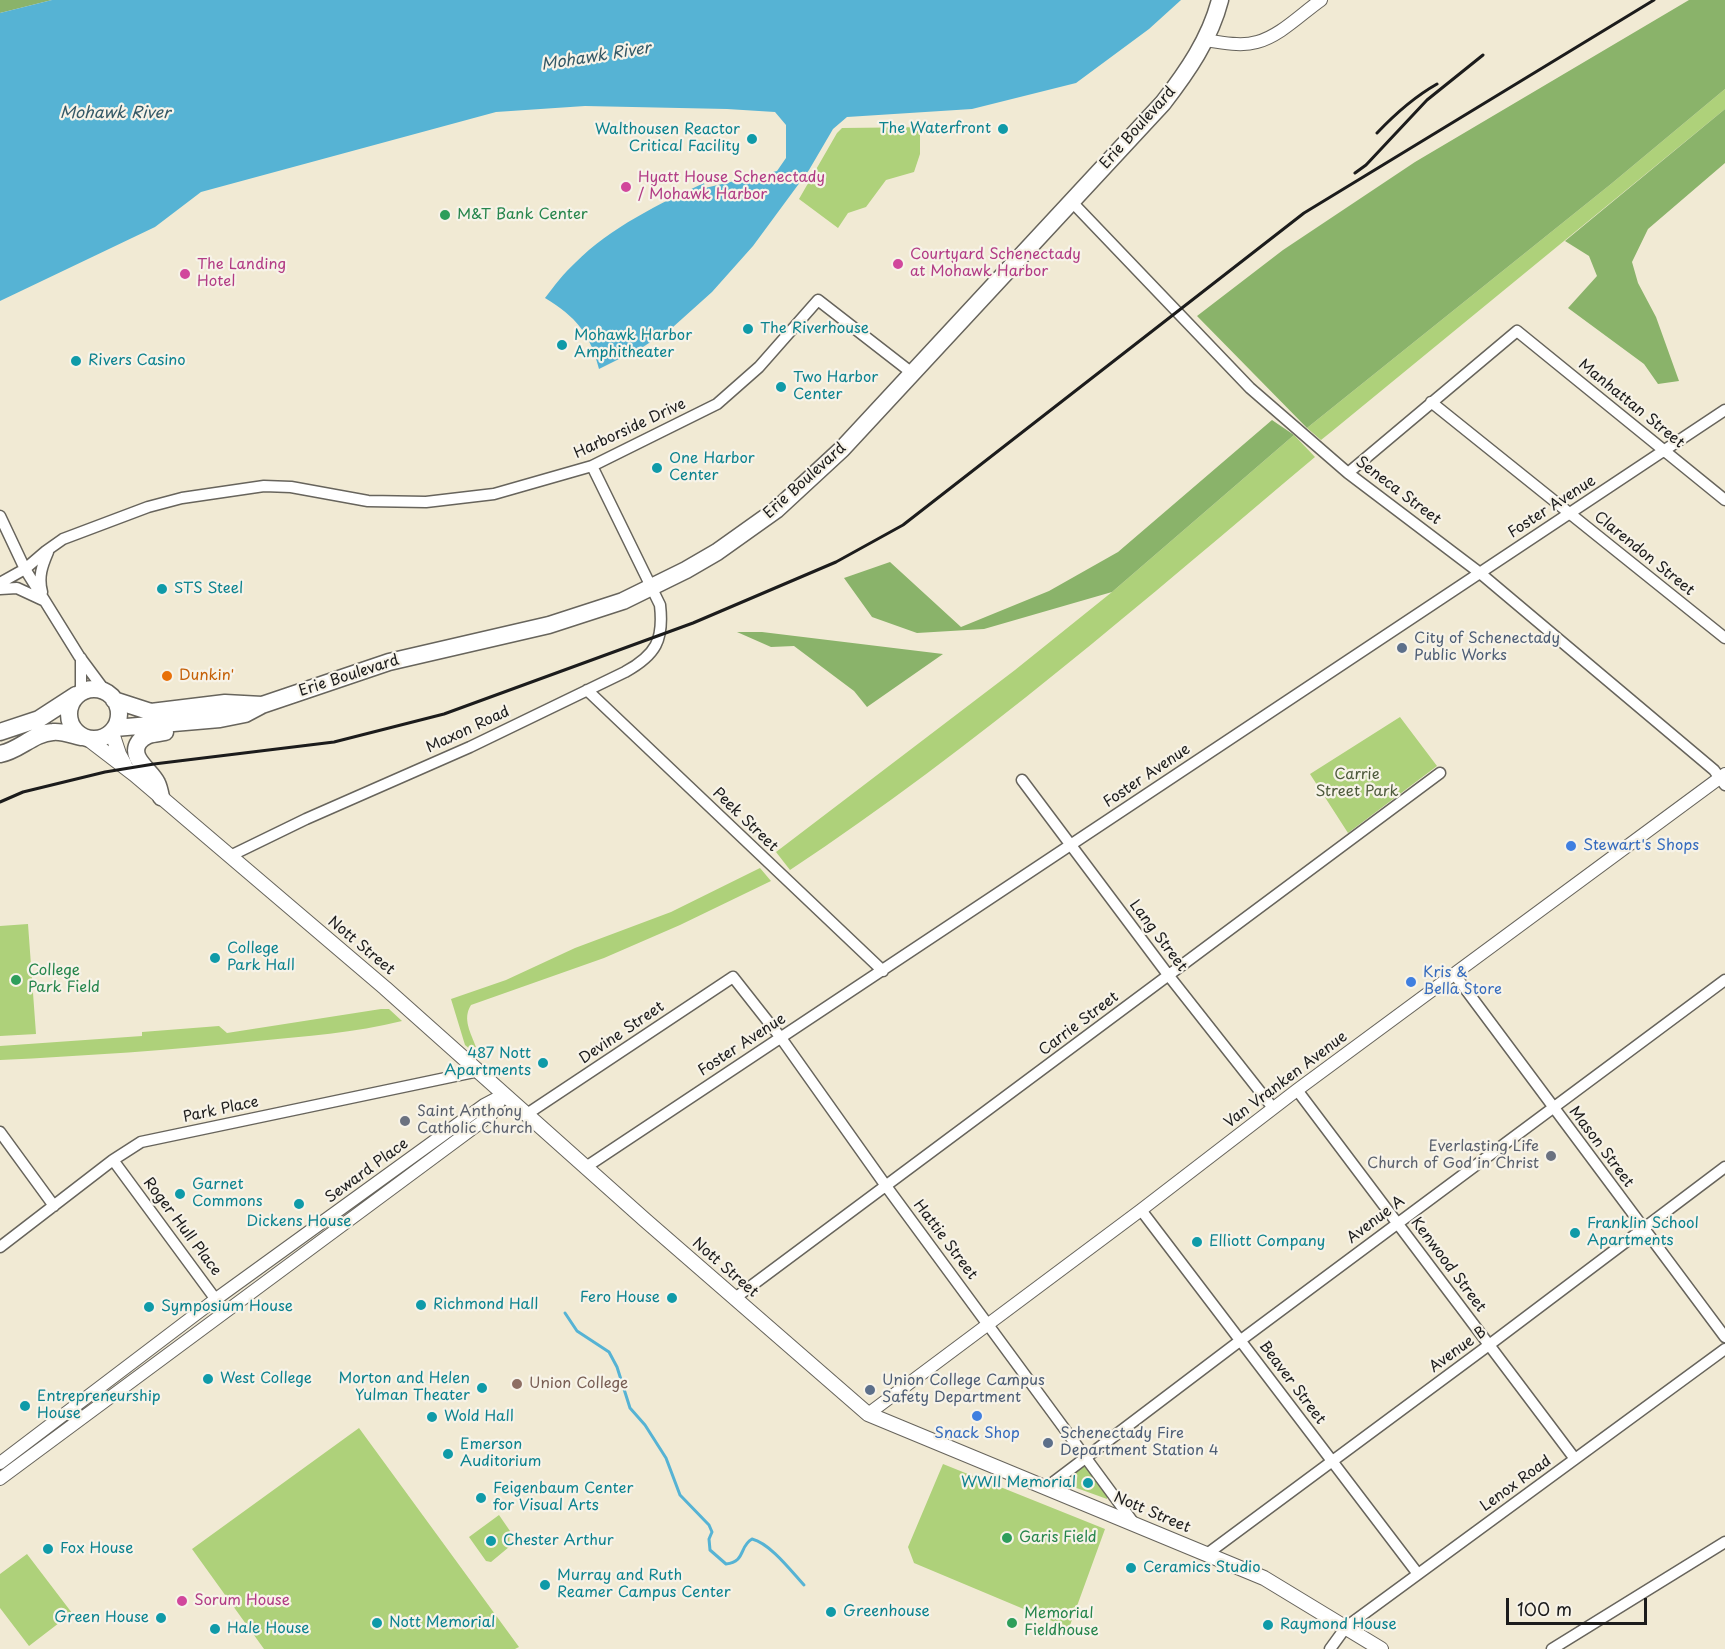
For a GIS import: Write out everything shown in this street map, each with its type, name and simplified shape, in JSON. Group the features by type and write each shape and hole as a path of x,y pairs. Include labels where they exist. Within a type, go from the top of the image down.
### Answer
{"highway":[{"name":"Erie Boulevard","path":"113,731 245,714 262,705 389,662 549,625 623,601 652,588 717,552 776,510 842,449 1163,103 1186,73 1207,34 1220,0"},
{"path":"0,732 39,719 79,693 90,689 110,695 119,714 113,731 103,738 85,738 54,732 43,734 11,752 0,754"},
{"path":"79,693 69,706 68,713 71,727 85,738"},
{"name":"Erie Boulevard","path":"110,695 151,712 225,703 262,705"},
{"path":"161,797 157,782 136,755 136,749 147,735 173,731 180,722"}],"main road":[{"name":"Nott Street","path":"113,731 122,761 135,775"},
{"name":"Nott Street","path":"85,738 135,775 385,988 868,1414 1264,1578 1381,1649"}],"street":[{"path":"1207,34 1234,44 1256,42 1275,34 1321,0"},
{"name":"Seneca Street","path":"1071,201 1251,388 1348,473 1480,573 1723,779"},
{"name":"Harborside Drive","path":"0,583 25,569 63,539 148,507 182,498 264,486 291,487 368,501 426,502 494,494 592,466 717,404 759,367 818,300 912,373"},
{"name":"Manhattan Street","path":"1431,402 1517,332 1725,500"},
{"path":"1348,473 1431,402"},
{"name":"Clarendon Street","path":"1431,402 1725,638"},
{"name":"Foster Avenue","path":"586,1167 1725,410"},
{"name":"Maxon Road","path":"230,856 306,819 470,747 588,690 641,663 654,650 662,625 660,605 592,466"},
{"path":"0,516 25,569 81,658 110,695"},
{"path":"45,601 40,582 42,567 49,549"},
{"path":"0,589 17,588 45,601"},
{"path":"79,693 81,658"},
{"name":"Peek Street","path":"588,690 883,971"},
{"name":"Carrie Street","path":"735,1298 1440,773"},
{"name":"Van Vranken Avenue","path":"868,1414 1141,1210 1272,1108 1723,779"},
{"name":"Lang Street","path":"1022,780 1169,976 1272,1108"},
{"name":"Mason Street","path":"1455,975 1725,1337"},
{"name":"Hattie Street","path":"733,977 781,1038 886,1186 1086,1456 1132,1522"},
{"name":"Devine Street","path":"527,1114 733,977"},
{"name":"Avenue A","path":"1047,1487 1240,1340 1725,980"},
{"name":"Park Place","path":"0,1247 113,1160 141,1142 479,1071"},
{"name":"Kenwood Street","path":"1297,1090 1575,1459"},
{"name":"Seward Place","path":"0,1463 216,1299 484,1105 504,1094"},
{"name":"Seward Place","path":"0,1479 491,1115 504,1094"},
{"path":"0,1132 54,1206"},
{"name":"Roger Hull Place","path":"113,1160 225,1312"},
{"name":"Avenue B","path":"1207,1554 1489,1346 1725,1167"},
{"name":"Beaver Street","path":"1141,1210 1419,1574"},
{"name":"Lenox Road","path":"1330,1649 1346,1627 1725,1349"},
{"path":"1552,1649 1725,1542"}],"green space":[{"path":"0,0 52,0 0,13"},
{"path":"1689,0 1725,0 1725,89 1611,184 1307,428 1197,316 1283,250 1415,162"},
{"path":"1725,89 1725,109 1331,432 1321,440 1307,428 1611,184"},
{"path":"1725,109 1725,163 1648,229 1632,262 1638,283 1656,317 1679,381 1658,384 1644,364 1568,308 1597,276 1589,256 1565,241"},
{"path":"932,127 932,132 920,134 920,154 914,172 886,180 866,207 848,213 838,228 799,199 842,128"},
{"path":"1272,420 1294,435 1112,592 984,629 917,633 872,617 844,578 890,562 961,627 1049,591 1118,552"},
{"path":"1294,435 1315,457 1123,618 993,723 927,774 790,870 776,852 1015,670 1112,592"},
{"path":"737,632 762,632 943,654 867,707 854,691 794,646 771,647"},
{"name":"Carrie Street Park","path":"1400,717 1437,766 1348,833 1310,774"},
{"path":"760,868 771,881 680,925 604,958 471,1005 467,1021 476,1047 472,1051 465,1045 451,999 506,980 575,948 671,912"},
{"name":"College Park Field","path":"28,924 36,1034 0,1036 0,926"},
{"path":"389,1009 402,1021 312,1036 128,1052 0,1060 0,1046 142,1036 142,1032 219,1026 227,1033"},
{"path":"359,1428 519,1647 515,1649 264,1649 192,1549"},
{"name":"Garis Field","path":"943,1464 1105,1529 1069,1628 914,1563 908,1547"},
{"path":"1084,1465 1107,1495 1107,1499 1071,1486 1070,1476"},
{"path":"499,1515 510,1531 509,1547 491,1562 486,1561 469,1537"},
{"path":"27,1554 72,1613 29,1646 0,1608 0,1574"}],"water":[{"name":"Mohawk River","path":"52,0 1181,0 1149,29 1076,83 972,109 847,117 833,129 809,170 753,246 712,292 673,327 643,347 599,369 591,345 580,327 565,312 545,298 567,271 589,250 620,227 653,208 704,183 705,188 777,171 786,158 786,125 775,112 585,106 496,112 201,192 155,227 0,301 0,13"}],"waterway":[{"path":"565,1313 577,1331 609,1352 617,1367 630,1408 645,1425 666,1458 680,1495 709,1525 712,1532 709,1539 710,1550 726,1564 732,1563 740,1557 745,1546 752,1539 773,1552 804,1585"}],"railway":[{"path":"0,802 23,792 105,772 334,742 444,714 693,623 836,562 903,525 1304,213 1654,0"},
{"path":"1355,173 1366,165 1427,100 1483,55"},
{"path":"1377,133 1406,106 1437,84"}],"place":[{"name":"The Waterfront","path":"1003,129"},
{"name":"Walthousen Reactor Critical Facility","path":"752,139"},
{"name":"Hyatt House Schenectady / Mohawk Harbor","path":"626,187"},
{"name":"M&T Bank Center","path":"445,215"},
{"name":"Courtyard Schenectady at Mohawk Harbor","path":"898,264"},
{"name":"The Landing Hotel","path":"185,274"},
{"name":"The Riverhouse","path":"748,329"},
{"name":"Mohawk Harbor Amphitheater","path":"562,345"},
{"name":"Rivers Casino","path":"76,361"},
{"name":"Two Harbor Center","path":"781,387"},
{"name":"One Harbor Center","path":"657,468"},
{"name":"STS Steel","path":"162,589"},
{"name":"City of Schenectady Public Works","path":"1402,648"},
{"name":"Dunkin'","path":"167,676"},
{"name":"Stewart's Shops","path":"1571,846"},
{"name":"College Park Hall","path":"215,958"},
{"name":"College Park Field","path":"16,980"},
{"name":"Kris & Bella Store","path":"1411,982"},
{"name":"487 Nott Apartments","path":"543,1063"},
{"name":"Saint Anthony Catholic Church","path":"405,1121"},
{"name":"Everlasting Life Church of God in Christ","path":"1551,1156"},
{"name":"Garnet Commons","path":"180,1194"},
{"name":"Dickens House","path":"299,1204"},
{"name":"Franklin School Apartments","path":"1575,1233"},
{"name":"Elliott Company","path":"1197,1242"},
{"name":"Fero House","path":"672,1298"},
{"name":"Richmond Hall","path":"421,1305"},
{"name":"Symposium House","path":"149,1307"},
{"name":"West College","path":"208,1379"},
{"name":"Union College","path":"517,1384"},
{"name":"Morton and Helen Yulman Theater","path":"482,1388"},
{"name":"Union College Campus Safety Department","path":"870,1390"},
{"name":"Entrepreneurship House","path":"25,1406"},
{"name":"Snack Shop","path":"977,1416"},
{"name":"Wold Hall","path":"432,1417"},
{"name":"Schenectady Fire Department Station 4","path":"1048,1443"},
{"name":"Emerson Auditorium","path":"448,1454"},
{"name":"WWII Memorial","path":"1088,1483"},
{"name":"Feigenbaum Center for Visual Arts","path":"481,1498"},
{"name":"Garis Field","path":"1007,1538"},
{"name":"Chester Arthur","path":"491,1541"},
{"name":"Fox House","path":"48,1549"},
{"name":"Ceramics Studio","path":"1131,1568"},
{"name":"Murray and Ruth Reamer Campus Center","path":"545,1585"},
{"name":"Sorum House","path":"182,1601"},
{"name":"Greenhouse","path":"831,1612"},
{"name":"Green House","path":"161,1618"},
{"name":"Nott Memorial","path":"377,1623"},
{"name":"Memorial Fieldhouse","path":"1012,1623"},
{"name":"Raymond House","path":"1268,1625"},
{"name":"Hale House","path":"215,1629"}]}
